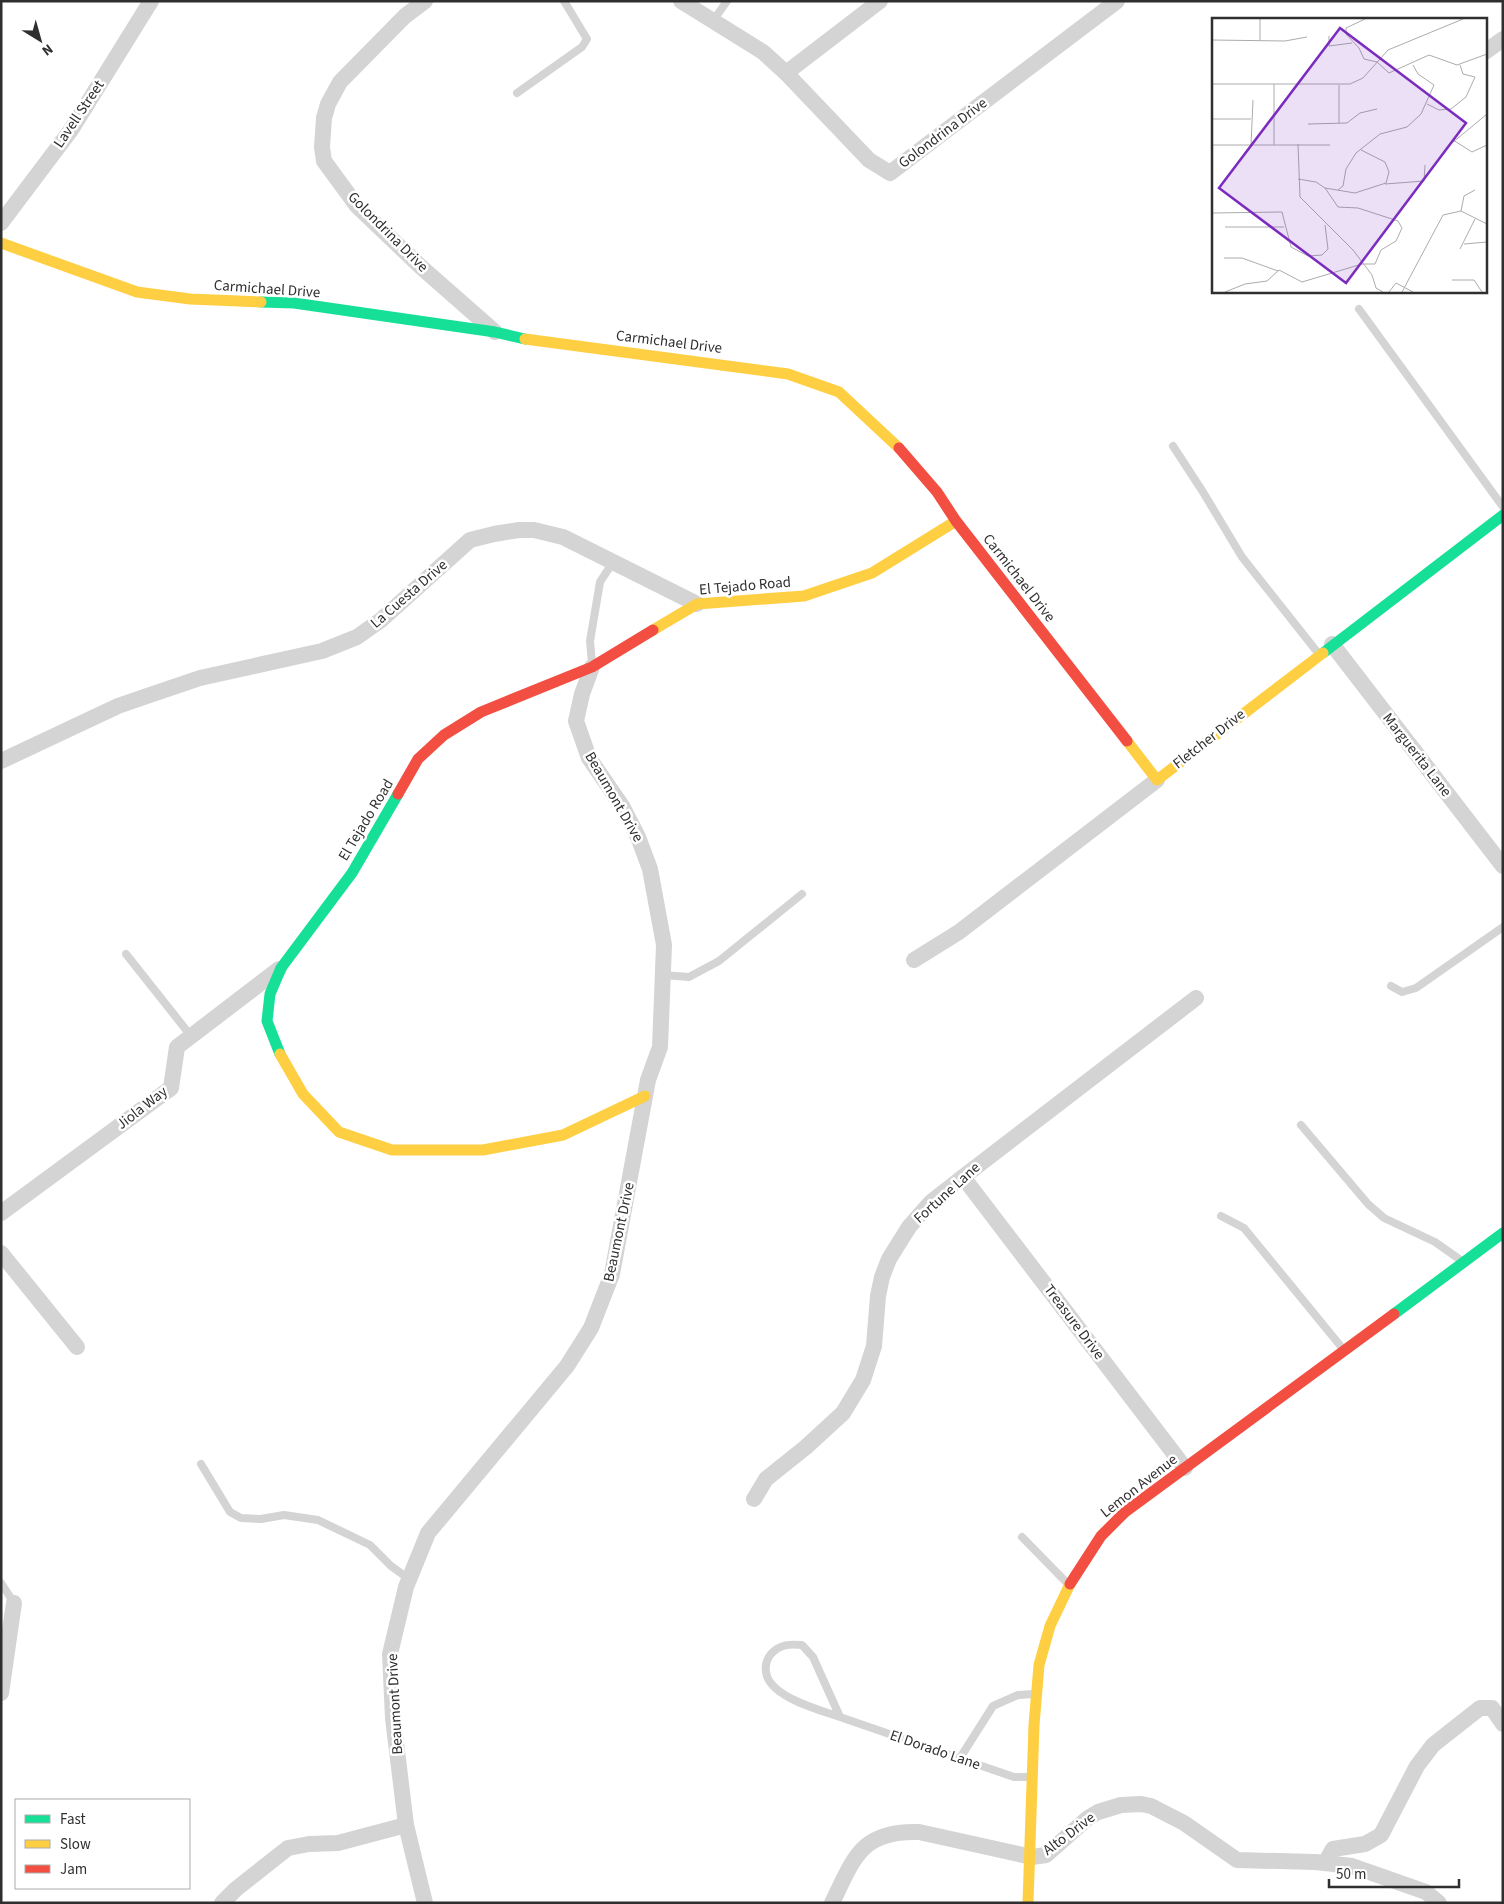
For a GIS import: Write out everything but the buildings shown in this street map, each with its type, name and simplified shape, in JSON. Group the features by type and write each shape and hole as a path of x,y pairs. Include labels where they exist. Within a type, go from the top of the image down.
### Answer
{"street":[{"name":"Lavell Street","path":"1,223 71,130 151,1"},
{"name":"Golondrina Drive","path":"425,1 405,16 340,82 328,104 324,118 322,139 324,160 358,206 421,267 495,332"},
{"name":"Golondrina Drive","path":"681,1 763,52 869,160 890,173 1117,1"},
{"path":"786,74 880,1"},
{"path":"1486,51 1503,39"},
{"name":"Carmichael Drive","path":"1,243 136,292 190,299 294,303 495,332 526,339 788,374 839,392 895,444 937,492 956,521 1156,780"},
{"name":"Fletcher Drive","path":"914,960 959,932 1332,644 1503,515"},
{"name":"El Tejado Road","path":"645,1096 563,1135 483,1150 392,1150 339,1132 303,1094 283,1062 267,1021 270,994 281,968 352,873 418,759 444,735 481,712 592,667 696,604 804,596 872,573 956,521"},
{"name":"La Cuesta Drive","path":"1,760 118,706 144,697 200,678 322,651 357,637 381,620 470,540 506,531 534,530 563,537 614,561 696,604"},
{"name":"Marguerita Lane","path":"1332,644 1503,866"},
{"name":"Beaumont Drive","path":"425,1903 406,1825 393,1718 390,1654 409,1579 428,1533 567,1366 591,1328 612,1274 648,1080 660,1047 664,945 650,869 638,837 622,806 589,758 576,721 582,694 592,667"},
{"name":"Jiola Way","path":"1,1214 171,1088 177,1047 281,968"},
{"name":"Fortune Lane","path":"754,1499 766,1479 806,1447 843,1413 863,1380 874,1346 878,1296 882,1277 889,1259 909,1227 931,1202 1196,998"},
{"name":"Treasure Drive","path":"963,1176 1185,1468"},
{"name":"Lemon Avenue","path":"1028,1903 1032,1858 1031,1777 1040,1656 1053,1620 1069,1586 1102,1535 1125,1512 1503,1233"},
{"path":"1,1253 77,1347"},
{"path":"1,1693 14,1603"},
{"path":"1325,1863 1333,1849 1365,1844 1381,1835 1417,1766 1433,1745 1480,1708 1492,1708 1503,1724"},
{"name":"Alto Drive","path":"832,1903 856,1855 873,1841 892,1834 904,1831 919,1832 1032,1858 1046,1855 1088,1818 1098,1812 1109,1807 1131,1804 1151,1806 1184,1823 1237,1860 1325,1863 1352,1866 1426,1892 1439,1903"},
{"path":"222,1903 236,1889 288,1848 309,1844 338,1843 406,1825"}],"lane":[{"path":"516,93 582,47 587,39 564,1"},
{"path":"713,21 727,1"},
{"path":"1359,309 1503,507"},
{"path":"1173,446 1242,557 1319,654"},
{"path":"592,667 590,641 600,582 614,561"},
{"path":"663,975 689,977 719,961 802,894"},
{"path":"1391,986 1402,992 1416,988 1503,927"},
{"path":"126,954 191,1037"},
{"path":"1301,1125 1368,1204 1384,1218 1435,1242 1463,1262"},
{"path":"1221,1216 1244,1228 1344,1351"},
{"path":"201,1464 230,1512 241,1518 261,1519 284,1515 318,1520 370,1545 391,1566 409,1579"},
{"path":"1022,1538 1069,1586"},
{"path":"1,1582 14,1603"},
{"name":"El Dorado Lane","path":"840,1717 813,1657 802,1645 787,1643 772,1653 765,1663 767,1677 775,1688 791,1699 840,1717 1014,1777 1031,1777"},
{"path":"960,1758 993,1706 1018,1695 1036,1694"}],"traffic: fast":[{"path":"261,302 294,303 495,332 525,339"},
{"path":"1323,653 1503,515"},
{"path":"280,1054 267,1021 270,994 281,968 352,873 398,794"},
{"path":"1394,1314 1503,1233"}],"traffic: slow":[{"path":"1,243 137,292 190,299 261,302"},
{"path":"525,339 788,374 839,392 899,448"},
{"path":"653,630 697,604 804,596 872,573 956,521"},
{"path":"1127,741 1157,780 1323,653"},
{"path":"280,1054 303,1094 339,1132 392,1150 483,1150 563,1135 645,1096"},
{"path":"1028,1903 1034,1725 1039,1665 1050,1626 1070,1584"}],"traffic: jam":[{"path":"899,448 937,492 956,521 1127,741"},
{"path":"398,794 418,759 444,735 481,712 592,667 653,630"},
{"path":"1070,1584 1101,1536 1125,1512 1394,1314"}]}
